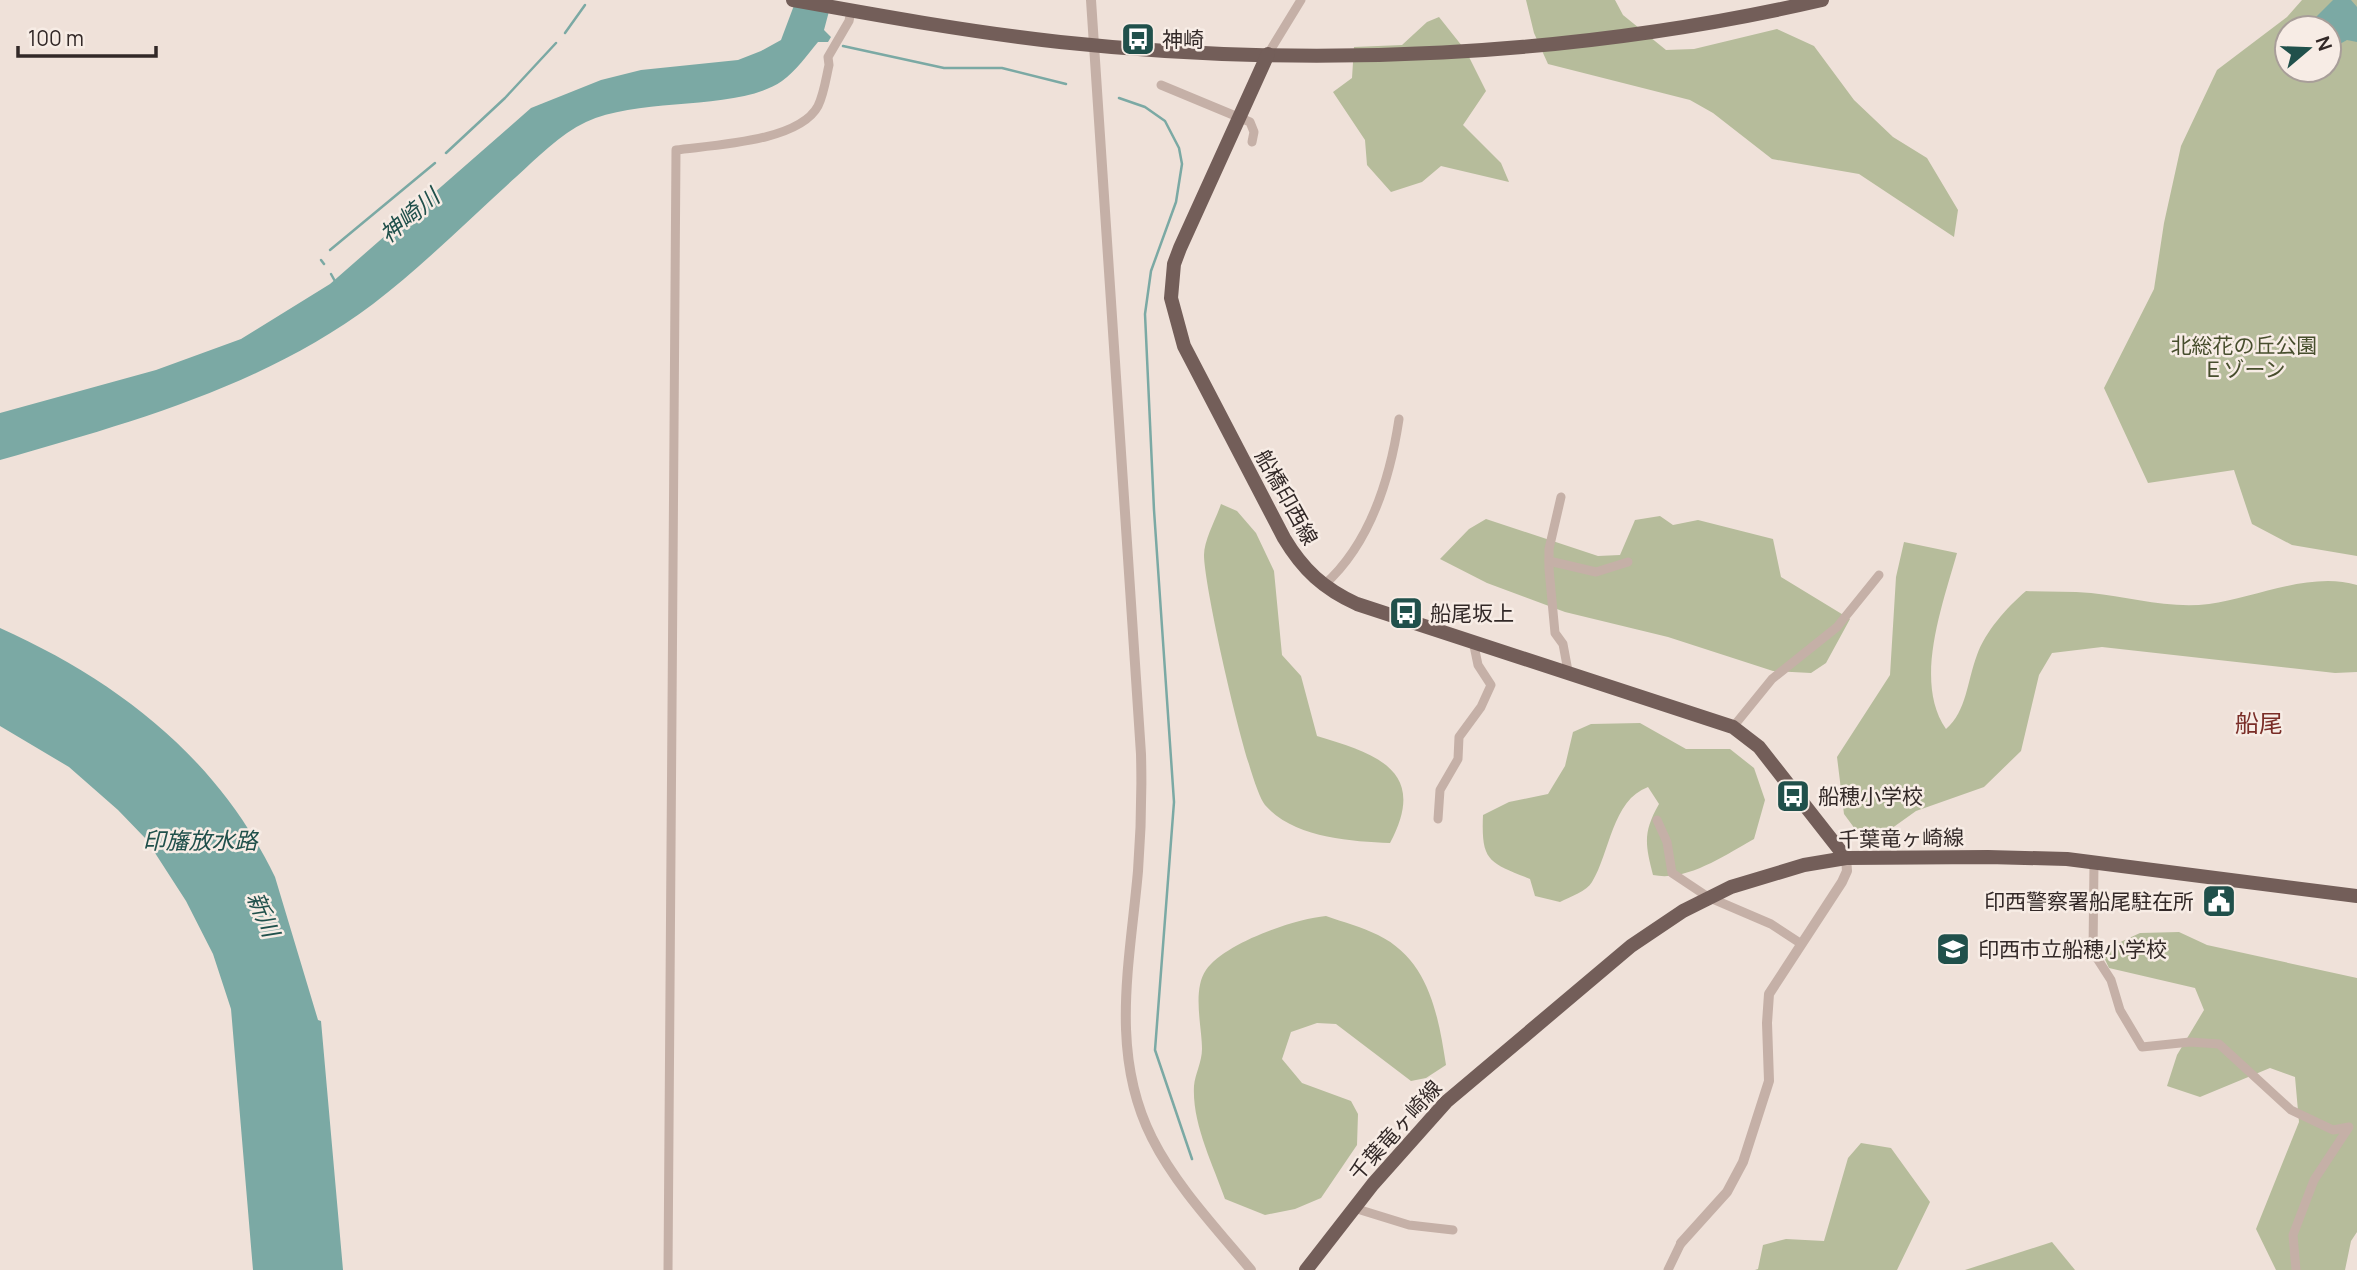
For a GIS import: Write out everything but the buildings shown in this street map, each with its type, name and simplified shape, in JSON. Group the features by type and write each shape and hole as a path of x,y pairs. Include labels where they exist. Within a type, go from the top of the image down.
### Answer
{"main road":[{"path":"793,0 991,34 1093,45 1268,54 1448,51 1536,44 1642,33 1785,9 1822,0"},
{"name":"船橋印西線","path":"1268,54 1242,117 1180,248 1174,264 1172,304 1184,346 1284,538 1302,566 1324,586 1357,604 1569,671 1733,727 1766,755 1846,858"},
{"name":"千葉竜ヶ崎線","path":"1306,1270 1418,1130 1455,1094 1631,946 1708,897 1776,873 1846,858 1988,857 2094,863 2357,896"}],"street":[{"path":"1091,0 1141,754 1140,836 1125,1018 1127,1060 1139,1109 1160,1153 1251,1270"},
{"path":"1268,54 1301,0"},
{"path":"668,1270 676,150 768,136 806,118 817,109 829,65 828,57 849,21 849,10"},
{"path":"1161,85 1242,117 1254,126 1252,142"},
{"path":"1324,586 1344,567 1380,499 1392,464 1399,419"},
{"path":"1561,497 1549,561 1555,633 1563,644 1569,671"},
{"path":"1549,561 1591,572 1628,562"},
{"path":"1733,727 1772,679 1837,627 1879,575"},
{"path":"1437,820 1440,790 1458,759 1459,737 1481,707 1491,685 1478,665 1472,641"},
{"path":"1657,820 1667,842 1672,873 1708,897 1771,924 1800,943"},
{"path":"1668,1270 1681,1243 1727,1192 1743,1162 1769,1081 1769,994 1842,882 1847,871 1846,858"},
{"path":"2094,863 2093,952 2112,980 2120,1010 2142,1047 2190,1042 2218,1044 2291,1110 2333,1130 2353,1126"},
{"path":"2295,1270 2293,1235 2314,1180 2353,1126"},
{"path":"1354,1208 1409,1225 1453,1230"}],"green space":[{"path":"1526,0 1615,0 1623,15 1666,50 1694,49 1777,29 1814,46 1854,100 1893,137 1927,158 1958,210 1954,237 1859,174 1772,159 1713,113 1690,100 1548,64 1534,33"},
{"name":"北総花の丘公園 Ｅゾーン","path":"2302,0 2357,0 2357,556 2292,545 2252,524 2234,470 2148,483 2104,388 2154,289 2164,223 2181,146 2217,70 2273,28 2273,84 2343,84 2343,14 2290,14"},
{"path":"1439,17 1466,51 1486,91 1463,125 1501,163 1509,182 1441,166 1422,182 1391,192 1367,165 1365,140 1333,92 1352,78 1354,47 1402,45 1427,22"},
{"path":"1221,504 1237,511 1256,533 1274,571 1282,655 1301,676 1317,736 1359,750 1376,759 1390,769 1400,782 1403,798 1400,818 1390,843 1323,836 1291,825 1265,805 1257,790 1238,726 1206,574 1205,549"},
{"path":"1660,516 1673,525 1698,520 1773,539 1781,577 1850,619 1826,663 1811,673 1773,671 1668,637 1565,612 1487,583 1440,559 1469,529 1486,519 1598,556 1620,555 1635,520"},
{"path":"1904,542 1957,553 1939,619 1931,666 1936,710 1946,729 1962,705 1985,638 2004,612 2026,591 2091,593 2164,604 2194,605 2227,601 2302,583 2321,581 2357,585 2357,672 2335,673 2102,647 2052,653 2039,675 2021,751 1984,787 1916,811 1888,831 1858,833 1844,814 1837,757 1890,675 1896,577"},
{"path":"1640,723 1686,749 1730,749 1754,768 1765,800 1754,839 1692,871 1679,875 1653,875 1647,838 1650,823 1659,804 1648,787 1636,794 1619,815 1590,885 1560,902 1535,896 1530,879 1490,858 1484,842 1483,815 1509,802 1548,794 1565,766 1573,732 1591,724"},
{"path":"1326,916 1378,935 1409,959 1428,990 1446,1065 1426,1078 1411,1081 1336,1024 1317,1023 1291,1032 1282,1059 1302,1083 1351,1101 1358,1114 1357,1145 1321,1198 1295,1209 1265,1215 1225,1199 1200,1129 1194,1100 1194,1086 1202,1049 1199,988 1206,970 1228,951 1279,927"},
{"path":"2179,932 2207,945 2357,978 2357,1232 2351,1241 2345,1270 2276,1270 2256,1229 2299,1122 2295,1077 2270,1068 2200,1097 2167,1086 2177,1055 2204,1010 2195,988 2109,968 2101,951 2140,933"},
{"path":"1861,1143 1891,1148 1930,1202 1897,1270 1755,1270 1758,1269 1763,1245 1786,1239 1824,1241 1848,1158"},
{"path":"2052,1242 2075,1270 1965,1270"}],"water":[{"name":"神崎川","path":"796,0 832,0 824,30 831,37 828,42 818,42 797,68 782,81 763,91 740,97 634,109 586,122 549,147 392,289 331,333 287,358 194,399 98,432 0,460 0,413 156,370 241,339 330,284 531,108 601,80 641,70 738,60 761,51 781,40"},
{"path":"2333,0 2351,0 2357,7 2357,42 2347,40 2343,42 2343,14 2319,14"},
{"name":"印旛放水路","path":"0,628 85,673 160,728 194,760 225,795 252,834 275,877 318,1020 321,1021 343,1270 253,1270 231,1009 213,954 186,901 146,839 69,767 0,726"}],"waterway":[{"path":"565,33 585,5"},
{"path":"446,153 505,98 556,43"},
{"path":"843,46 944,68 1002,68 1066,84"},
{"path":"1119,98 1145,107 1165,121 1179,148 1182,164 1176,202 1151,271 1145,314 1154,510 1174,802 1155,1050 1192,1159"},
{"name":"神崎川","path":"330,250 435,163"},
{"path":"321,260 324,264"},
{"path":"331,274 336,283"}],"place":[{"name":"神崎","path":"1138,39"},
{"name":"船尾坂上","path":"1406,613"},
{"name":"船穂小学校","path":"1793,796"},
{"name":"印西警察署船尾駐在所","path":"2219,901"},
{"name":"印西市立船穂小学校","path":"1953,949"}],"district":[{"name":"船尾","path":"2259,722"}],"water label":[{"name":"新川","path":"264,914"}]}
